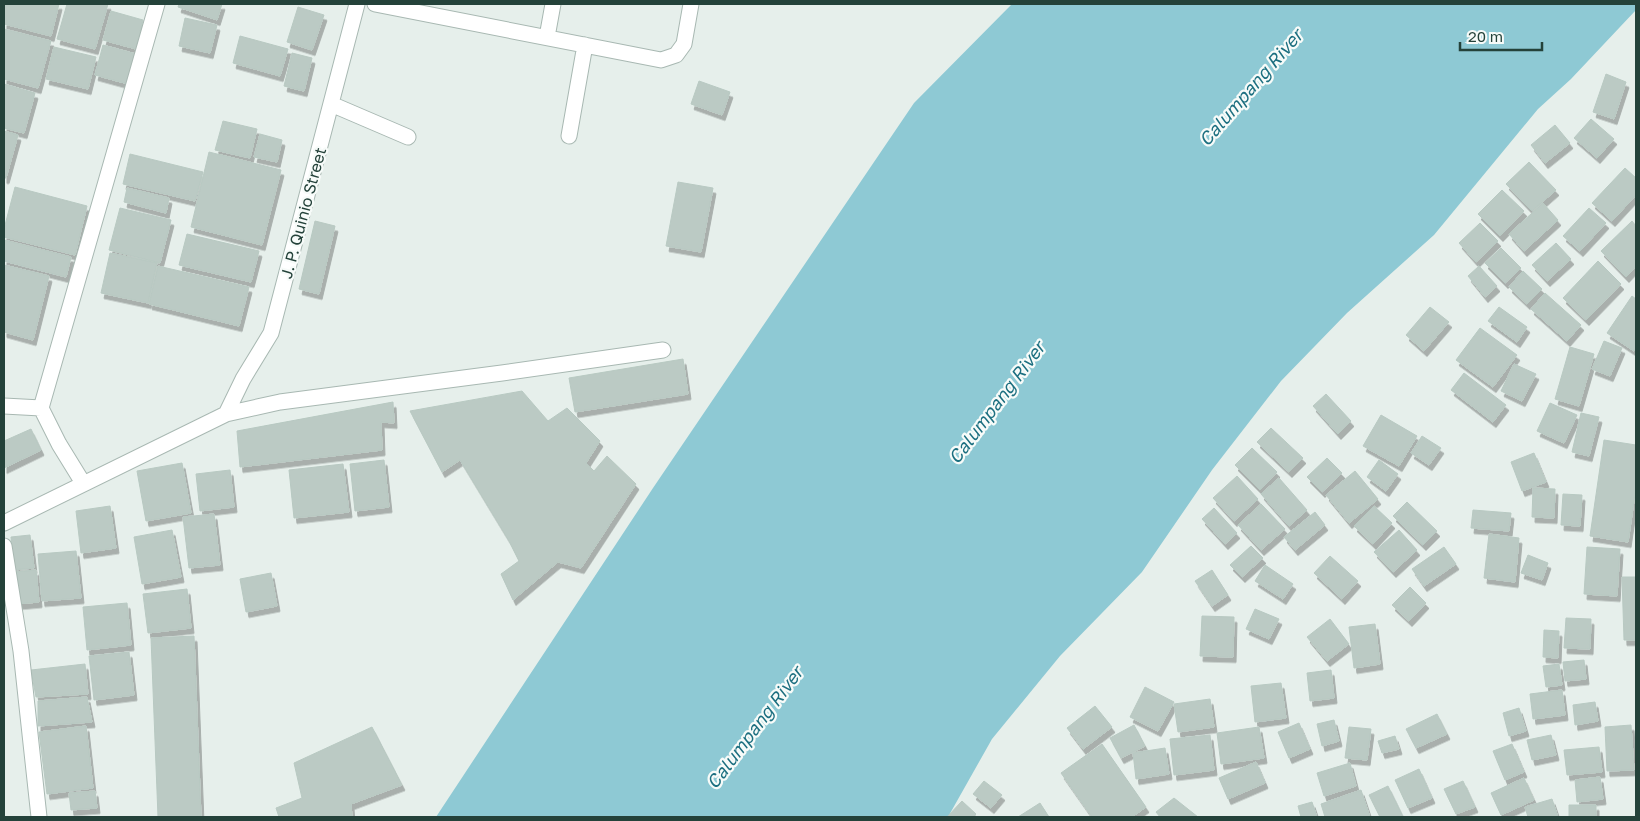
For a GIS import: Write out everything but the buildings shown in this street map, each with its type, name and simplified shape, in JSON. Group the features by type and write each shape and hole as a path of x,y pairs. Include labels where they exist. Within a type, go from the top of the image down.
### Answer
{"street":[{"path":"83,483 58,444 41,408 157,4"},
{"name":"J. P. Quinio Street","path":"226,414 243,379 271,334 357,4"},
{"path":"375,4 661,60 676,55 684,44 691,4"},
{"path":"546,37 552,4"},
{"path":"570,136 585,45"},
{"path":"331,104 408,137"},
{"path":"4,523 226,414 280,402 663,350"},
{"path":"4,406 41,408"},
{"path":"4,546 21,651 39,817"}],"water":[{"name":"Calumpang River","path":"1012,4 1636,4 1636,10 1571,79 1538,109 1434,235 1347,313 1281,381 1212,470 1142,572 1060,656 992,739 948,817 436,817 653,488 914,103"}]}
